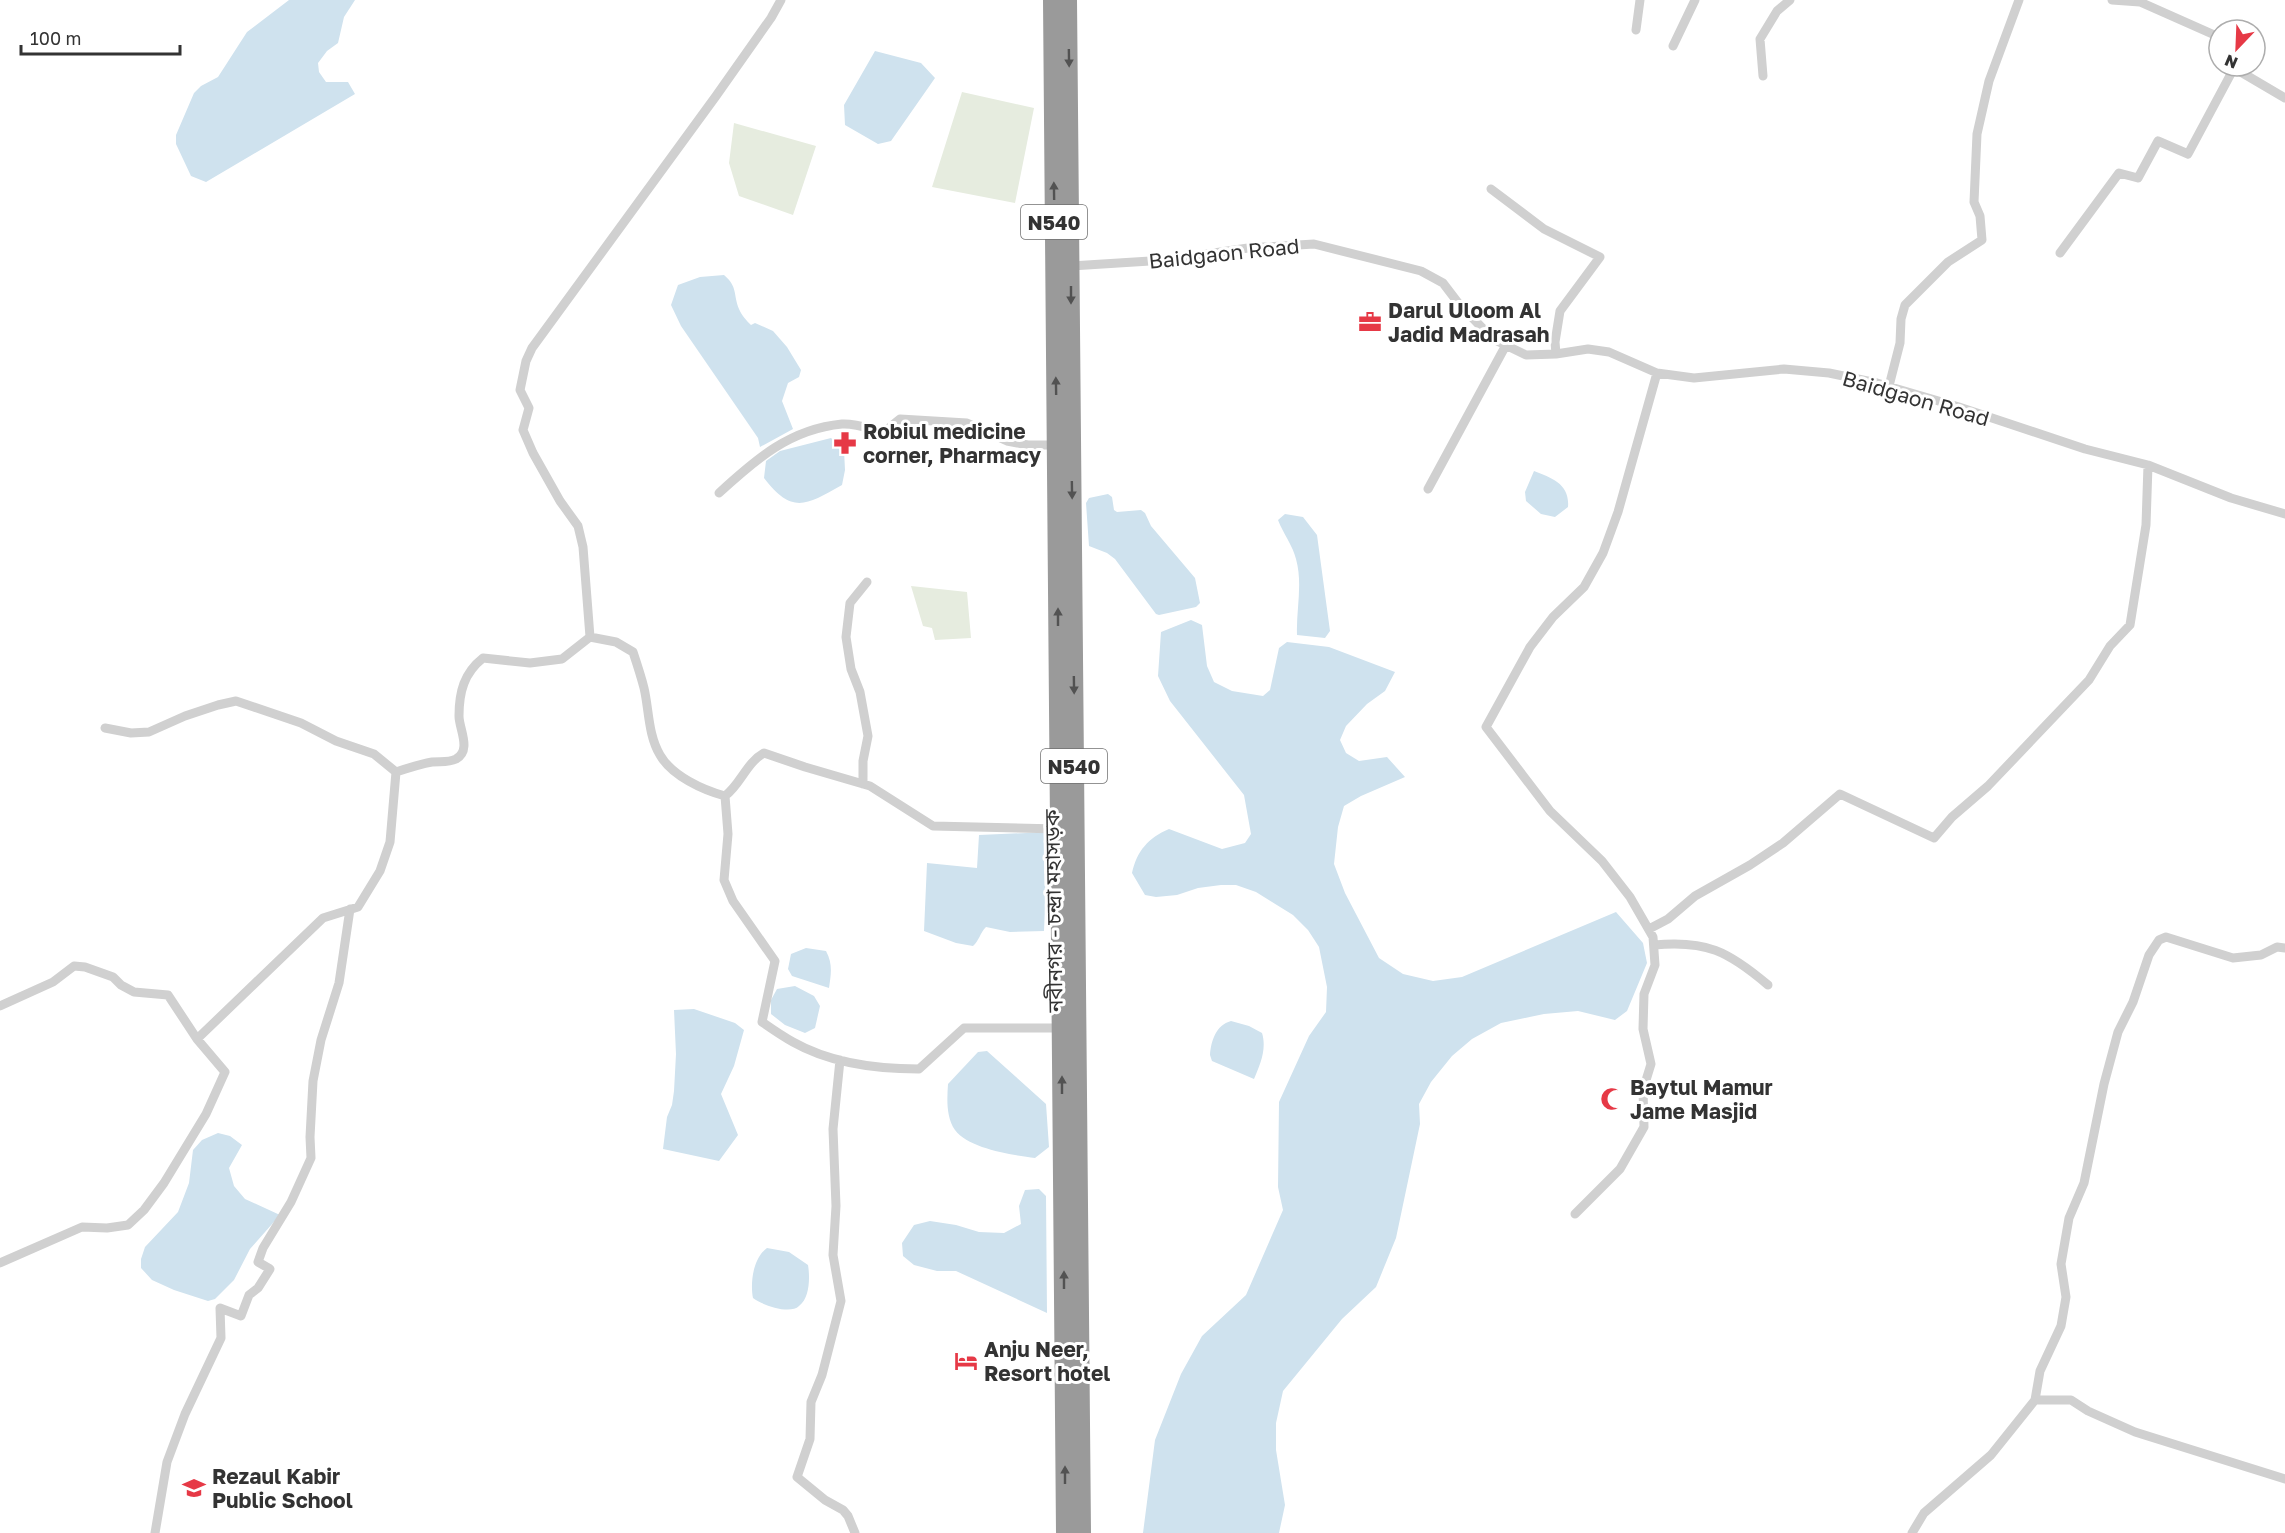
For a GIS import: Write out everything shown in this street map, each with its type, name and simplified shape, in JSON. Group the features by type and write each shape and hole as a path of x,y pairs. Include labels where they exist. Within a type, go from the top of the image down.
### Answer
{"highway":[{"name":"নবীনগর - চন্দ্রা মহাসড়ক","path":"1052,0 1065,1533"},
{"name":"নবীনগর - চন্দ্রা মহাসড়ক","path":"1068,0 1082,1533"}],"street":[{"path":"590,637 584,547 578,526 560,501 523,430 529,408 520,390 526,361 539,338 750,48 781,0"},
{"path":"1636,30 1640,0"},
{"path":"1673,46 1695,0"},
{"path":"1763,76 1760,39 1777,11 1790,0"},
{"path":"1889,386 1905,305 1948,262 1982,240 1980,216 1974,202 1977,134 1989,81 2019,0"},
{"path":"2111,0 2140,2 2207,32"},
{"path":"2060,253 2119,173 2138,178 2158,141 2188,154 2228,78"},
{"path":"2252,78 2285,98"},
{"path":"1491,189 1544,228 1600,256 1560,311 1555,342 1556,354"},
{"name":"Baidgaon Road","path":"1071,266 1166,260 1248,248 1314,244 1421,271 1443,283 1459,304 1493,339 1526,355 1556,354 1588,349 1609,352 1657,373 1694,378 1784,369 1829,373 1889,386 1959,406 2085,449 2148,465 2231,498 2285,514"},
{"path":"1428,489 1506,345"},
{"path":"1575,1214 1620,1169 1644,1127 1642,1090 1651,1064 1642,1029 1644,994 1655,965 1653,937 1630,897 1602,861 1550,810 1486,727 1530,647 1553,618 1584,587 1603,554 1657,373"},
{"path":"719,493 755,459 782,443 806,432 844,424 884,432 900,419 968,423 1007,441 1028,445 1056,445"},
{"path":"1649,929 1668,919 1695,896 1750,865 1783,843 1840,794 1934,838 1952,817 1988,786 2089,680 2110,646 2130,625 2145,525 2148,465"},
{"path":"863,784 862,761 868,736 860,692 851,669 846,637 850,603 867,582"},
{"path":"396,772 433,762 448,762 457,759 461,754 465,740 459,718 462,687 472,667 483,658 530,663 562,659 590,637 616,642 633,652 644,686 651,730 660,755 675,771 706,790 725,796"},
{"path":"105,728 131,733 149,732 207,708 236,701 301,723 336,741 374,754 396,772"},
{"path":"725,796 732,791 753,759 764,753 870,786 933,826 1059,829"},
{"path":"197,1039 324,918 358,907 380,871 390,842 396,772"},
{"path":"725,796 728,834 724,879 734,901 775,961 762,1022 793,1043 840,1060 888,1069 918,1069 964,1028 1062,1028"},
{"path":"155,1533 167,1462 221,1338 220,1308 241,1316 249,1295 258,1288 270,1269 258,1262 263,1248 291,1202 311,1158 313,1082 321,1040 339,982 350,909"},
{"path":"1912,1533 1924,1513 1991,1455 2035,1400 2040,1371 2061,1326 2066,1297 2061,1264 2069,1218 2084,1183 2104,1084 2118,1032 2133,1002 2149,955 2159,940 2166,937 2233,957 2261,955 2277,947 2285,948"},
{"path":"1654,945 1680,943 1702,945 1720,952 1751,970 1768,985"},
{"path":"0,1006 53,982 74,966 85,967 113,977 121,986 134,992 168,995 197,1039 225,1072 206,1113 183,1153 144,1210 128,1225 107,1228 82,1227 0,1263"},
{"path":"840,1060 833,1130 836,1206 833,1255 841,1301 822,1375 811,1402 810,1439 797,1477 825,1500 843,1510 855,1533"},
{"path":"2035,1400 2071,1400 2088,1411 2135,1432 2285,1479"}],"shaded area":[{"path":"962,92 1034,108 1015,203 932,187"},
{"path":"734,123 816,146 793,215 739,196 729,163"},
{"path":"911,586 967,592 971,638 935,640 932,628 923,626"}],"water":[{"path":"289,0 355,0 344,17 338,43 327,51 318,63 319,72 326,82 348,82 355,94 206,182 191,176 176,144 176,135 194,93 201,86 218,77 247,32"},
{"path":"875,51 921,63 935,78 891,141 878,144 845,125 844,105"},
{"path":"724,275 733,287 744,318 751,325 755,323 773,331 787,347 801,370 799,377 788,383 782,401 793,429 760,447 758,438 681,326 671,305 678,285 700,277"},
{"path":"831,438 844,450 845,470 842,485 818,498 800,503 791,502 783,497 764,478 766,461 780,451"},
{"path":"1534,471 1553,479 1563,487 1566,493 1568,507 1555,517 1541,514 1526,501 1525,492"},
{"path":"1108,494 1112,497 1114,510 1117,512 1141,510 1145,513 1151,526 1195,578 1200,603 1196,607 1156,614 1115,559 1089,546 1086,503 1089,498"},
{"path":"1285,514 1303,517 1317,535 1330,631 1325,638 1297,635 1299,578 1295,554 1278,520"},
{"path":"1191,620 1202,625 1207,666 1214,682 1232,691 1263,696 1270,690 1279,648 1287,642 1329,647 1395,672 1385,691 1367,704 1346,726 1340,740 1346,753 1359,761 1387,757 1405,777 1344,806 1338,827 1334,864 1345,893 1379,958 1403,974 1433,981 1462,977 1616,912 1643,943 1647,963 1627,1011 1615,1020 1578,1011 1544,1014 1501,1023 1472,1039 1452,1056 1431,1082 1419,1104 1420,1124 1396,1238 1376,1287 1342,1319 1283,1391 1276,1423 1276,1450 1285,1505 1279,1533 1143,1533 1155,1440 1181,1374 1202,1336 1246,1295 1283,1210 1278,1187 1279,1102 1309,1036 1326,1012 1327,987 1319,947 1308,930 1293,915 1256,892 1236,885 1198,888 1177,895 1156,897 1145,895 1132,873 1144,846 1169,829 1222,849 1245,843 1251,834 1244,795 1170,701 1158,676 1161,632"},
{"path":"1048,832 1044,931 1010,932 986,927 973,946 956,943 924,931 927,863 977,868 979,835"},
{"path":"806,948 826,951 831,965 829,988 792,976 788,969 791,954"},
{"path":"795,986 814,996 820,1006 815,1028 805,1033 785,1025 771,1014 771,1000 777,989"},
{"path":"694,1009 735,1023 744,1030 734,1066 721,1094 738,1135 719,1161 663,1149 667,1117 674,1091 676,1054 674,1010"},
{"path":"1231,1021 1249,1026 1262,1033 1263,1051 1254,1079 1212,1061 1210,1055 1215,1034"},
{"path":"987,1051 1046,1104 1049,1147 1035,1158 1004,1153 970,1142 962,1137 952,1125 948,1108 948,1084 978,1052"},
{"path":"218,1133 230,1136 242,1145 229,1168 234,1186 245,1199 280,1215 250,1249 234,1280 215,1299 208,1301 152,1280 141,1268 141,1259 145,1247 178,1212 189,1183 193,1150 202,1140"},
{"path":"1039,1189 1046,1196 1047,1313 956,1271 937,1271 914,1265 903,1256 902,1243 914,1225 930,1221 979,1232 1004,1233 1021,1224 1019,1206 1025,1190"},
{"path":"767,1248 789,1252 808,1265 807,1293 803,1302 795,1309 776,1308 753,1298 754,1271 758,1258"}],"place":[{"name":"Darul Uloom Al Jadid Madrasah","path":"1370,322"},
{"name":"Robiul medicine corner, Pharmacy","path":"845,443"},
{"name":"Baytul Mamur Jame Masjid","path":"1612,1099"},
{"name":"Anju Neer, Resort hotel","path":"966,1361"},
{"name":"Rezaul Kabir Public School","path":"194,1488"}]}
